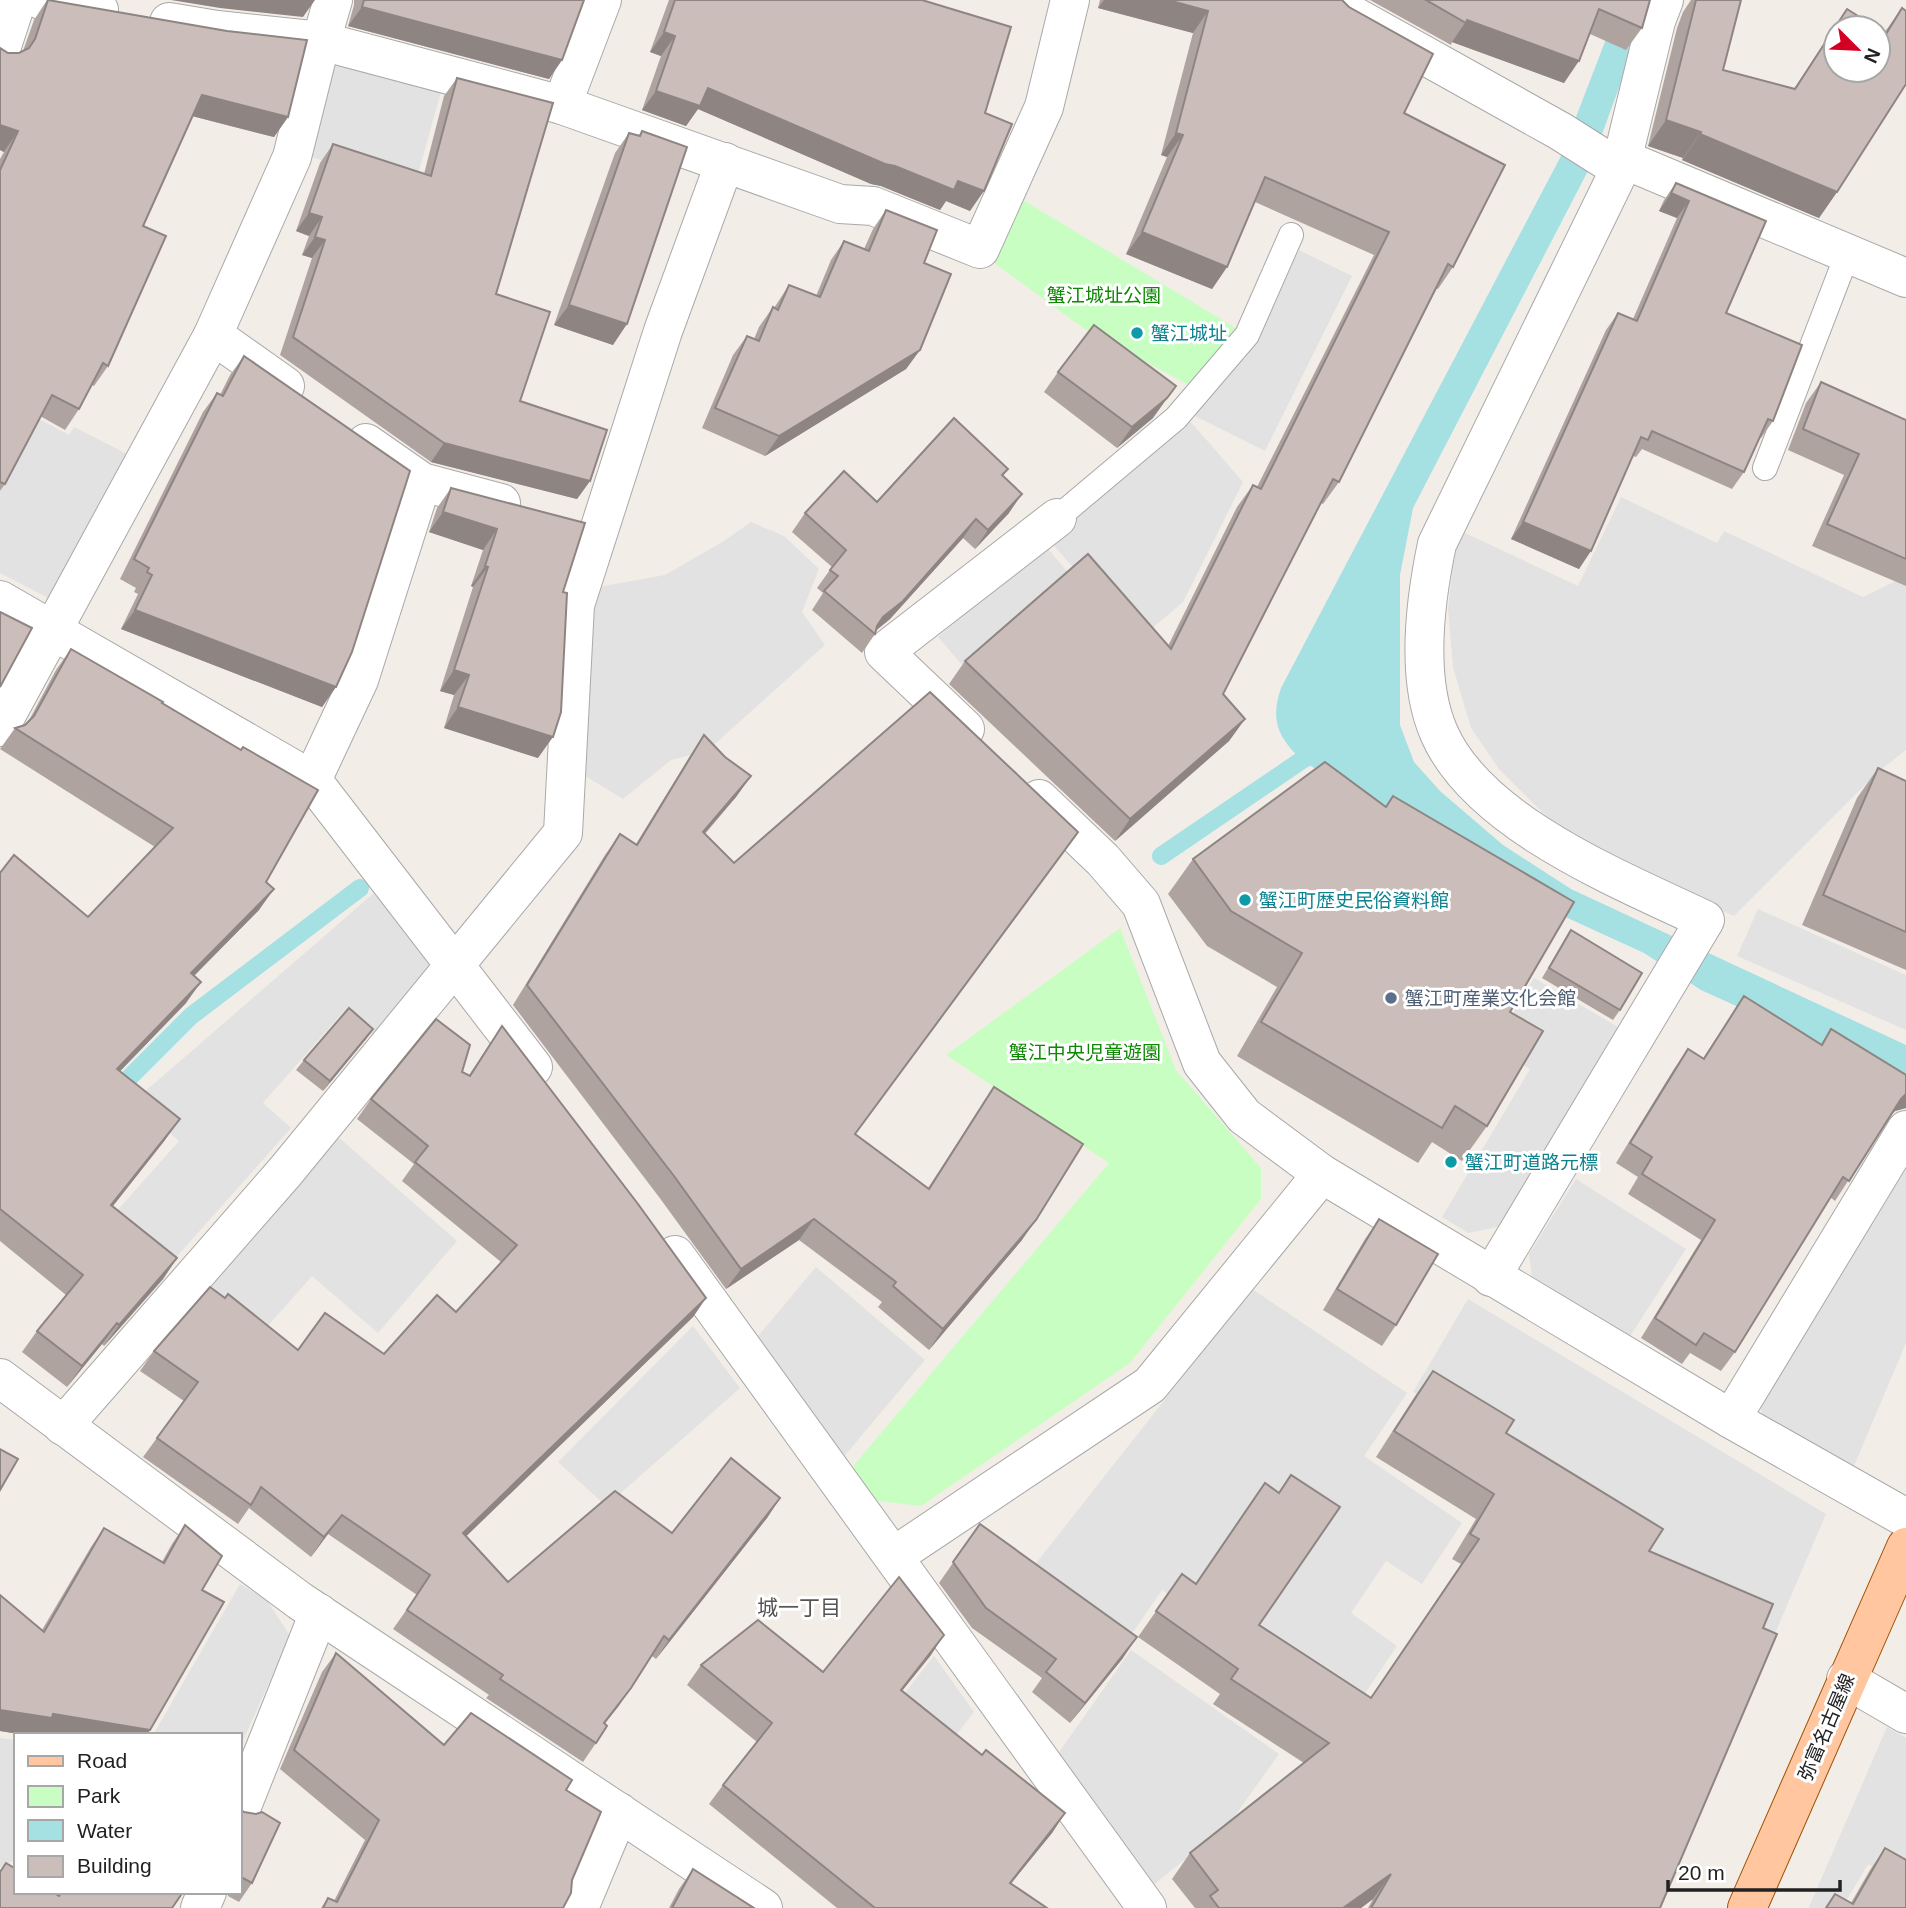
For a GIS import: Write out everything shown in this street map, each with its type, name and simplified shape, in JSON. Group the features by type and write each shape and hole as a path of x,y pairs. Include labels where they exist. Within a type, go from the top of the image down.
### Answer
{"main road":[{"name":"弥富名古屋線","path":"1747,1908 1906,1548"}],"street":[{"path":"0,52 17,0"},
{"path":"41,0 217,30 321,41 562,105 840,204 873,206 980,249 1044,107 1070,0"},
{"path":"0,727 213,335 292,157 333,0"},
{"path":"562,105 602,0"},
{"path":"1345,0 1345,11 1616,163 1906,278"},
{"path":"1491,1277 1705,920 1580,861 1514,819 1459,769 1439,733 1428,687 1425,639 1429,580 1437,544 1616,163 1664,0"},
{"path":"63,1426 285,1172 563,834 575,605 663,331 725,162"},
{"path":"213,335 422,482 600,528"},
{"path":"312,780 359,680 422,482"},
{"path":"1057,517 884,652 1103,860 1141,904 1202,1063 1244,1116 1322,1174 1491,1277 1731,1419 1906,1518"},
{"path":"0,600 312,780 553,1093"},
{"path":"1731,1419 1906,1130"},
{"path":"894,1556 1150,1385 1322,1174"},
{"path":"659,1233 1147,1908"},
{"path":"0,1378 319,1613 763,1908"},
{"path":"242,1806 319,1613"},
{"path":"1846,1679 1906,1714"},
{"path":"579,1908 619,1812"}],"lane":[{"path":"1057,517 1176,418 1247,335 1291,235"},
{"path":"1765,468 1847,255"}],"green space":[{"name":"蟹江城址公園","path":"1023,200 1244,333 1194,388 1083,328 994,263"},
{"name":"蟹江中央児童遊園","path":"1120,928 1176,1070 1261,1168 1261,1199 1130,1363 921,1506 870,1500 849,1471 1109,1163 946,1055"}],"shaded area":[{"path":"330,57 442,88 415,185 303,155"},
{"path":"1299,250 1352,276 1265,451 1189,413 1238,356 1245,359"},
{"path":"39,419 69,435 74,427 131,456 54,601 0,573 0,492"},
{"path":"1189,420 1243,482 1183,602 1137,641 1050,541"},
{"path":"1621,497 1717,543 1724,531 1863,597 1906,576 1906,750 1879,771 1734,916 1606,861 1565,835 1499,769 1471,728 1453,667 1448,609 1454,555 1463,532 1578,586"},
{"path":"751,522 784,536 819,569 802,612 825,645 707,751 671,760 623,799 572,768 593,588 665,575"},
{"path":"1044,544 1070,575 964,667 938,637"},
{"path":"374,893 433,966 372,1035 344,1011 263,1103 291,1128 163,1272 107,1222 179,1141 134,1101"},
{"path":"1758,909 1906,975 1906,1030 1737,956"},
{"path":"1534,978 1618,1027 1502,1226 1468,1233 1442,1217 1530,1069 1493,1047"},
{"path":"337,1136 457,1241 378,1333 312,1276 259,1336 205,1289"},
{"path":"1902,1167 1906,1169 1906,1343 1854,1466 1763,1416 1759,1402"},
{"path":"1576,1179 1686,1249 1629,1338 1532,1278 1529,1254"},
{"path":"816,1267 925,1360 841,1460 754,1341"},
{"path":"1252,1289 1407,1393 1364,1456 1462,1523 1422,1584 1386,1561 1351,1613 1397,1646 1349,1717 1162,1590 1129,1638 1033,1567"},
{"path":"1468,1299 1826,1514 1774,1636 1587,1654 1650,1550 1503,1461 1509,1449 1413,1392"},
{"path":"693,1326 740,1388 606,1506 558,1462"},
{"path":"240,1584 267,1600 290,1636 242,1743 242,1733 154,1733"},
{"path":"1131,1650 1279,1754 1229,1824 1152,1886 1057,1755"},
{"path":"934,1656 974,1712 906,1798 854,1757"},
{"path":"1887,1727 1906,1738 1906,1887 1868,1864 1842,1908 1810,1908 1809,1907"},
{"path":"0,1738 14,1740 14,1860 0,1868"}],"water":[{"path":"1621,0 1651,0 1590,167 1413,508 1400,575 1400,725 1414,762 1440,791 1503,845 1571,889 1906,1045 1906,1083 1701,990 1644,953 1487,881 1302,760 1287,744 1278,728 1276,710 1281,688 1561,156"}],"building":[{"path":"48,0 227,31 307,40 288,117 202,95 143,226 166,236 108,366 103,363 79,409 52,395 5,484 0,482 0,170 18,131 0,125 0,48 8,53 19,53 29,48 35,39"},
{"path":"364,0 584,0 562,60 362,7"},
{"path":"675,0 922,0 1011,27 985,113 1012,124 984,191 958,181 954,190 885,164 708,88 700,106 656,91 675,36 664,32"},
{"path":"1168,0 1342,0 1349,7 1433,54 1404,113 1505,165 1453,267 1448,264 1339,482 1333,479 1223,694 1245,719 1130,819 965,661 1088,554 1171,649 1253,485 1261,489 1389,232 1265,177 1227,267 1142,232 1183,135 1176,133 1208,11"},
{"path":"1426,0 1650,0 1642,28 1599,9 1579,61 1467,20 1466,23"},
{"path":"1696,0 1741,0 1723,70 1795,89 1822,47 1822,84 1892,84 1892,24 1902,8 1906,11 1906,84 1837,192 1700,134 1701,132 1666,120"},
{"path":"457,78 553,103 496,294 550,312 520,401 607,430 590,481 444,443 293,337 325,240 315,237 322,217 309,213 333,144 431,176"},
{"path":"642,131 687,147 627,324 569,305 629,133 640,136"},
{"path":"1676,183 1766,221 1726,313 1802,345 1773,421 1768,419 1744,472 1652,431 1648,440 1641,437 1591,551 1523,522 1618,313 1637,321 1689,201 1671,193"},
{"path":"886,210 937,230 924,263 951,274 920,350 779,436 715,408 747,336 759,341 773,307 778,310 789,285 820,297 844,241 869,251"},
{"path":"1094,325 1176,386 1167,398 1132,427 1058,372"},
{"path":"244,356 410,471 352,652 336,687 135,610 152,575 147,572 149,568 134,559 217,393 223,396"},
{"path":"1821,382 1906,420 1906,559 1827,524 1859,454 1803,429"},
{"path":"954,418 1008,469 1002,475 1022,494 988,530 976,519 903,601 883,617 875,634 824,591 838,576 830,570 846,550 805,513 844,471 877,502"},
{"path":"451,488 585,523 563,592 567,593 561,712 553,737 458,707 469,675 454,670 488,567 485,566 497,529 443,512"},
{"path":"0,612 32,628 0,687"},
{"path":"71,649 241,750 243,747 318,790 266,882 274,889 191,973 201,982 117,1069 180,1119 111,1205 177,1258 119,1325 117,1323 82,1366 37,1331 83,1275 0,1209 0,873 14,855 88,917 173,828 15,728 25,725 34,716"},
{"path":"930,692 1078,832 855,1134 929,1189 994,1087 1083,1144 1036,1220 943,1329 893,1286 896,1282 814,1219 741,1269 674,1176 527,985 620,834 637,845 704,735 725,757 751,776 703,832 734,863"},
{"path":"1325,762 1386,807 1393,796 1574,902 1510,1012 1543,1031 1487,1126 1455,1106 1442,1128 1261,1022 1302,953 1231,911 1193,859"},
{"path":"1878,768 1906,781 1906,932 1823,895"},
{"path":"1571,930 1642,973 1620,1010 1549,968"},
{"path":"1744,996 1822,1045 1831,1029 1906,1075 1906,1094 1849,1181 1843,1177 1735,1352 1704,1333 1696,1345 1655,1318 1715,1220 1642,1174 1652,1157 1630,1143 1688,1049 1704,1059"},
{"path":"349,1008 373,1029 330,1081 304,1060"},
{"path":"436,1019 470,1045 462,1072 470,1076 502,1026 706,1298 463,1533 508,1582 615,1491 672,1533 731,1458 780,1498 669,1640 664,1636 631,1688 604,1723 607,1726 596,1743 500,1679 503,1675 407,1610 430,1575 342,1515 324,1537 261,1487 251,1505 157,1438 198,1382 154,1351 210,1287 225,1298 228,1294 298,1350 325,1313 384,1354 437,1295 456,1312 517,1245 415,1162 428,1146 371,1099"},
{"path":"1379,1219 1438,1254 1396,1325 1337,1289"},
{"path":"1433,1371 1514,1420 1506,1433 1663,1529 1649,1551 1773,1604 1763,1628 1777,1634 1660,1908 1371,1908 1391,1874 1343,1908 1219,1908 1210,1896 1218,1890 1190,1853 1329,1743 1231,1679 1238,1669 1156,1611 1182,1574 1196,1584 1265,1483 1279,1493 1291,1475 1340,1507 1259,1625 1371,1698 1479,1539 1470,1534 1494,1494 1394,1431"},
{"path":"0,1449 18,1459 0,1490"},
{"path":"980,1524 1137,1637 1085,1703 1046,1672 1056,1659 986,1608 953,1562"},
{"path":"185,1525 222,1556 202,1590 224,1602 150,1730 53,1714 52,1718 0,1710 0,1595 44,1632 104,1528 164,1563"},
{"path":"899,1577 944,1635 901,1690 982,1755 986,1750 1065,1813 1010,1883 1047,1908 875,1908 723,1785 772,1723 701,1665 758,1620 823,1672"},
{"path":"336,1653 444,1745 471,1713 572,1780 566,1790 601,1812 563,1908 323,1908 328,1898 337,1902 379,1820 294,1750"},
{"path":"242,1810 256,1814 262,1812 280,1823 252,1883 242,1878"},
{"path":"1885,1848 1906,1860 1906,1908 1826,1908 1835,1894 1853,1904"},
{"path":"6,1863 14,1868 14,1894 182,1894 172,1908 0,1908 0,1872"},
{"path":"693,1869 754,1908 672,1908"}],"waterway":[{"path":"1161,856 1302,760 1322,750"},
{"path":"113,1094 191,1016 360,888"}],"place":[{"name":"蟹江城址","path":"1137,333"},
{"name":"蟹江町歴史民俗資料館","path":"1245,900"},
{"name":"蟹江町産業文化会館","path":"1391,998"},
{"name":"蟹江町道路元標","path":"1451,1162"}],"district":[{"name":"城一丁目","path":"799,1608"}]}
